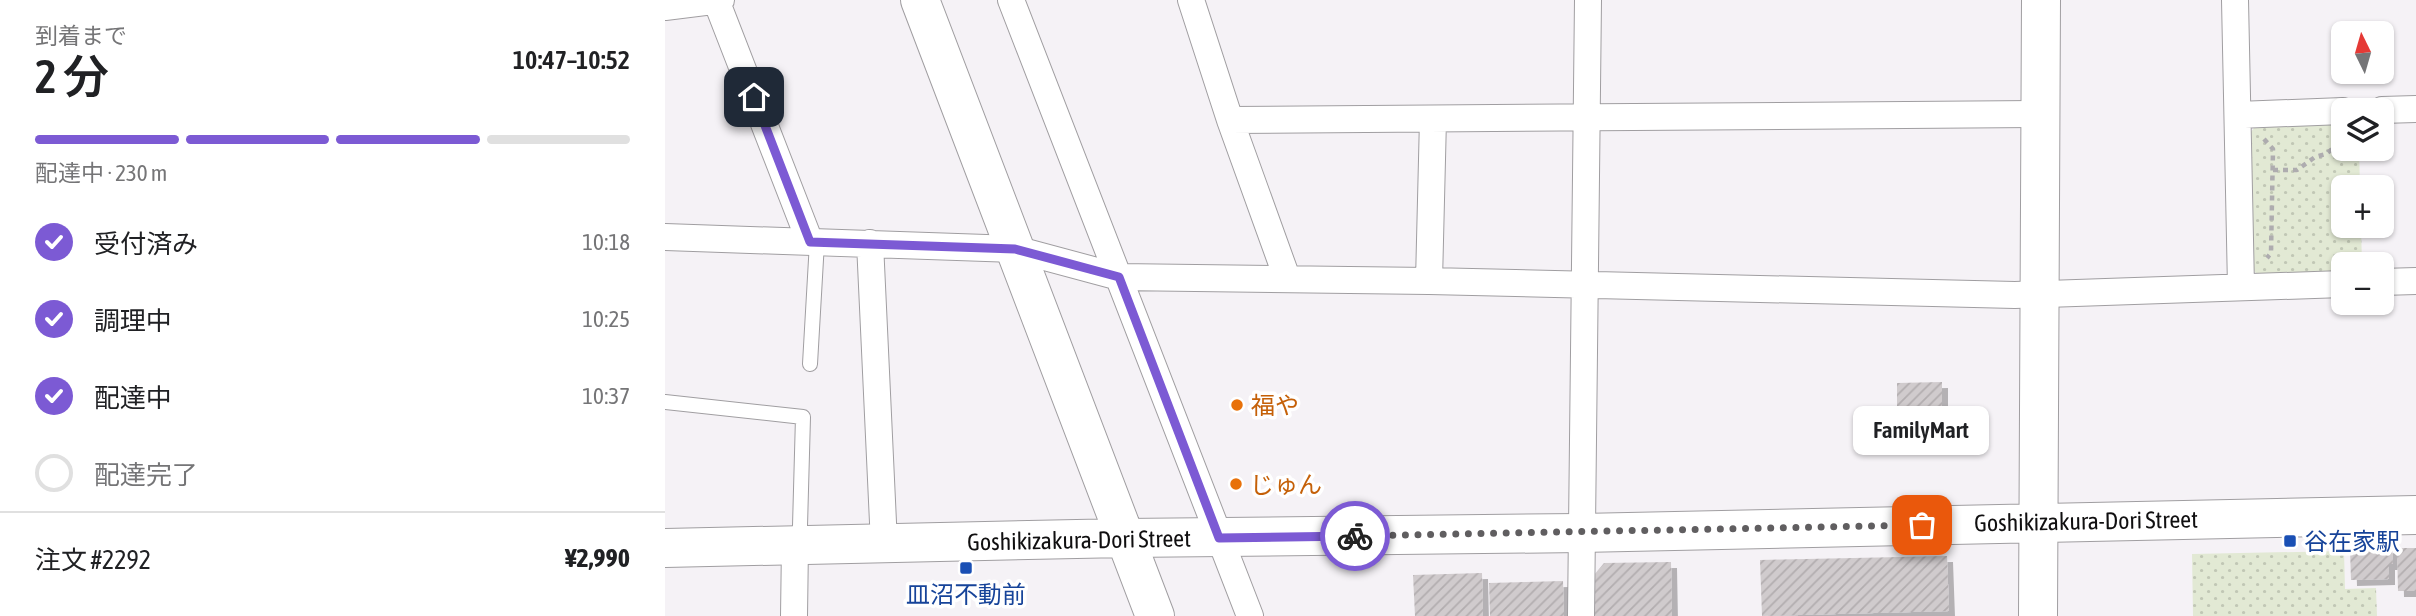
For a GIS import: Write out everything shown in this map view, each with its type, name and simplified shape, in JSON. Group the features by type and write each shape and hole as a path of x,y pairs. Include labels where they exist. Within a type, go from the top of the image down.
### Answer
{"street":[{"path":"665,7 718,0 813,242"},
{"path":"920,0 1155,616"},
{"path":"1011,0 1250,616"},
{"path":"1191,0 1230,120 1287,278"},
{"path":"1581,616 1588,0"},
{"path":"2038,616 2041,0"},
{"path":"2235,0 2241,287"},
{"path":"2394,110 2416,109"},
{"path":"2238,114 2331,112"},
{"path":"1230,120 2041,114"},
{"path":"1429,281 1433,119"},
{"path":"665,237 1015,249 1119,277 1287,278 2041,295 2331,284"},
{"path":"870,243 884,544"},
{"path":"2394,282 2416,281"},
{"name":"Goshikizakura-Dori Street","path":"665,548 1125,538 1581,533 2416,514"},
{"path":"794,616 795,545"}],"lane":[{"path":"810,364 813,242"},
{"path":"665,402 803,417 800,526 795,545"}],"path":[{"path":"2273,170 2297,170 2331,150"}],"green space":[{"path":"2331,124 2331,161 2359,161 2360,175 2331,175 2331,238 2361,238 2362,252 2331,252 2331,272 2258,275 2250,267 2247,137 2254,128"},
{"path":"2344,551 2345,589 2376,588 2377,616 2193,616 2192,554"}],"building":[{"path":"1942,382 1942,446 1897,447 1897,383"},
{"path":"2392,547 2393,564 2389,564 2389,579 2351,580 2350,549"},
{"path":"2397,548 2416,548 2416,591 2398,591"},
{"path":"1947,556 1949,611 1762,616 1760,560"},
{"path":"1671,562 1672,616 1595,616 1594,575 1604,563"},
{"path":"1482,573 1483,616 1415,616 1413,575"},
{"path":"1563,581 1564,616 1490,616 1489,583"}],"way so far":[{"path":"1355,536 1922,525"}],"place":[{"name":"福や","path":"1237,405"},
{"name":"じゅん","path":"1236,484"},
{"name":"FamilyMart","path":"1922,525"},
{"name":"谷在家駅","path":"2290,541"},
{"name":"皿沼不動前","path":"966,568"}],"route":[{"path":"754,97 810,242 1015,249 1119,277 1219,538 1355,536"}]}
